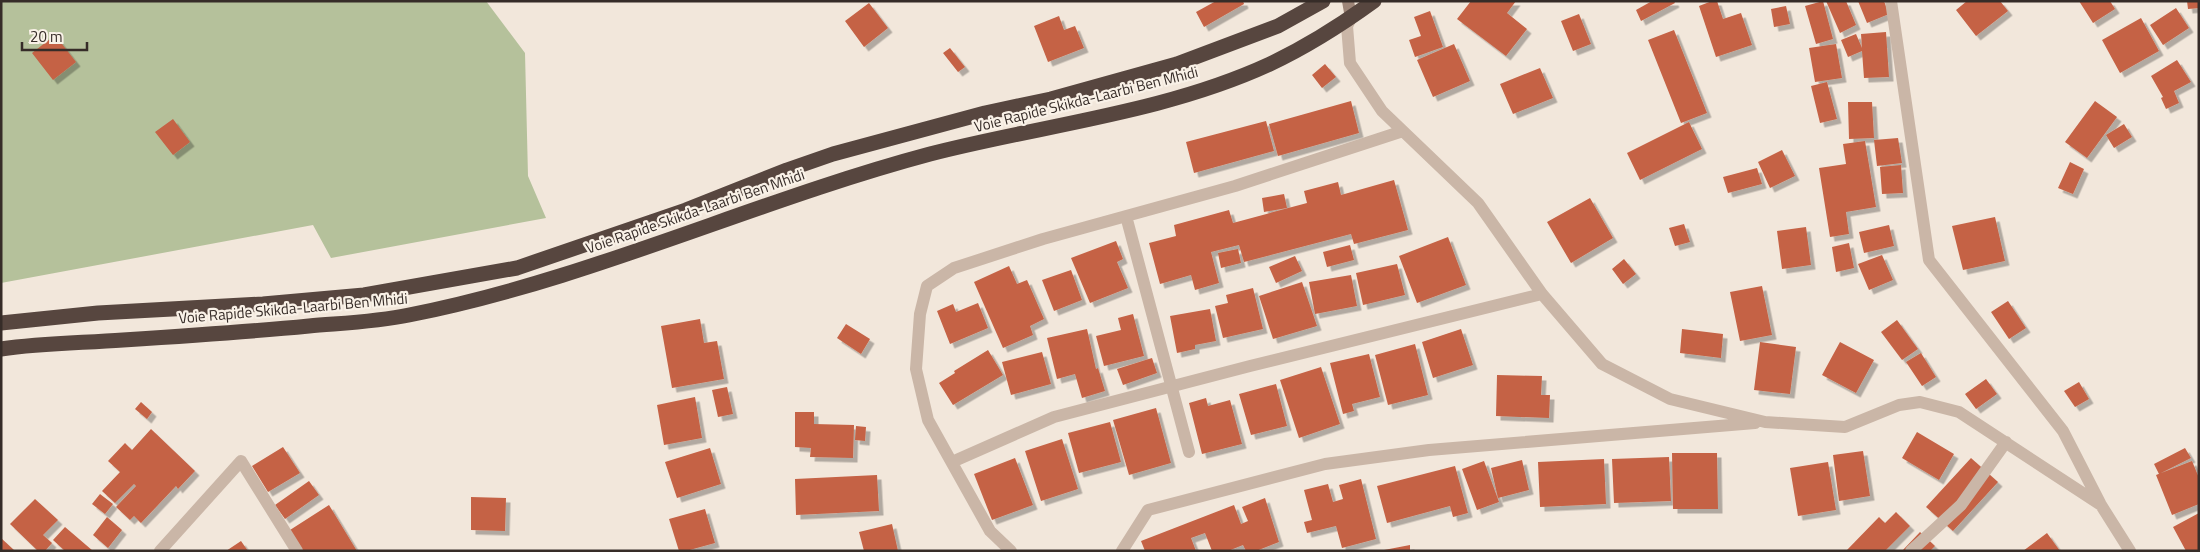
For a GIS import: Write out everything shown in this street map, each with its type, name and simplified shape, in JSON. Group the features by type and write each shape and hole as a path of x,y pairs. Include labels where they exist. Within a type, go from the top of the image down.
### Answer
{"highway":[{"name":"Voie Rapide Skikda-Laarbi Ben Mhidi","path":"1,323 98,313 263,304 364,295 517,268 686,210 833,154 986,113 1051,99 1177,64 1278,26 1323,1"},
{"name":"Voie Rapide Skikda-Laarbi Ben Mhidi","path":"1,349 352,323 404,317 480,301 559,276 770,202 867,172 946,150 1142,106 1191,93 1267,66 1351,18 1374,1"}],"street":[{"path":"1348,1 1351,18 1347,26 1350,63 1382,111 1478,203 1542,294 1602,364 1670,399 1765,422"},
{"path":"1891,1 1929,260 2063,430 2101,505 2130,551"},
{"path":"1011,551 990,531 928,420 916,369 920,314 927,286 954,268 1043,239 1235,186 1403,131"},
{"path":"1126,216 1189,452"},
{"path":"952,462 1054,417 1542,294"},
{"path":"1122,551 1148,510 1325,464 1429,450 1765,422 1845,426 1899,405 1920,402 1959,412 2101,505"},
{"path":"1911,551 1961,505 2006,442"},
{"path":"160,551 241,461 297,551"}],"green space":[{"path":"1,1 486,1 525,53 528,176 546,218 331,258 313,225 1,283"}],"building":[{"path":"1216,1 1243,1 1244,4 1204,27 1196,12"},
{"path":"1471,1 1516,1 1507,13 1527,29 1506,56 1457,19"},
{"path":"1652,1 1674,1 1675,3 1641,21 1636,10"},
{"path":"1717,1 1723,19 1741,13 1752,45 1716,57 1699,6"},
{"path":"1823,1 1833,39 1816,44 1805,6"},
{"path":"1826,1 1846,1 1856,25 1840,33"},
{"path":"1858,1 1884,1 1889,14 1867,23"},
{"path":"1967,1 2000,1 2008,11 1976,36 1956,10"},
{"path":"2079,1 2110,1 2115,9 2093,23"},
{"path":"2187,1 2199,1 2199,8 2188,9"},
{"path":"869,3 888,28 864,47 845,21"},
{"path":"1786,6 1790,24 1774,27 1771,9"},
{"path":"2176,8 2189,28 2163,45 2150,25"},
{"path":"1430,11 1443,47 1415,57 1409,40 1421,36 1414,17"},
{"path":"1579,14 1591,44 1573,51 1561,21"},
{"path":"1059,16 1064,30 1075,26 1084,48 1048,62 1034,26"},
{"path":"2141,18 2159,51 2120,73 2102,40"},
{"path":"1674,30 1707,113 1681,123 1648,40"},
{"path":"1886,32 1889,77 1864,78 1862,51 1848,57 1841,40 1856,34 1862,48 1861,34"},
{"path":"55,35 76,62 53,80 32,53"},
{"path":"1454,44 1470,81 1433,97 1417,60"},
{"path":"1836,44 1842,78 1815,82 1809,48"},
{"path":"950,48 965,67 958,72 943,53"},
{"path":"2177,60 2191,82 2174,91 2179,103 2166,109 2161,98 2163,97 2151,76"},
{"path":"1325,64 1336,77 1322,88 1312,75"},
{"path":"1540,68 1553,98 1513,114 1500,84"},
{"path":"1827,82 1837,119 1820,123 1811,86"},
{"path":"1351,101 1359,133 1278,156 1269,124"},
{"path":"2095,101 2117,117 2087,158 2065,142"},
{"path":"1848,102 1872,102 1874,138 1849,139"},
{"path":"173,119 190,142 173,155 155,132"},
{"path":"1266,121 1274,151 1194,173 1186,142"},
{"path":"1689,122 1702,149 1640,180 1627,153"},
{"path":"2124,124 2132,137 2114,148 2106,135"},
{"path":"1898,138 1902,163 1877,166 1874,140"},
{"path":"1865,141 1876,207 1846,212 1849,234 1830,237 1819,168 1846,164 1843,144"},
{"path":"1782,150 1795,176 1770,188 1758,162"},
{"path":"2070,162 2084,169 2073,194 2058,188"},
{"path":"1901,165 1903,193 1882,194 1880,167"},
{"path":"1757,168 1762,184 1728,193 1723,177"},
{"path":"1394,180 1408,230 1354,244 1351,234 1244,262 1239,245 1211,252 1219,283 1195,290 1191,275 1160,284 1149,243 1176,236 1174,225 1229,210 1233,223 1307,203 1304,191 1338,182 1341,195"},
{"path":"1284,194 1287,208 1264,212 1262,198"},
{"path":"1590,198 1613,238 1571,263 1547,222"},
{"path":"1995,217 2005,261 1963,270 1952,226"},
{"path":"1684,224 1690,242 1675,246 1669,228"},
{"path":"1889,225 1894,246 1864,253 1859,232"},
{"path":"1806,227 1811,265 1782,269 1777,231"},
{"path":"1448,237 1466,285 1417,303 1399,256"},
{"path":"1116,241 1123,259 1117,262 1128,288 1090,303 1071,258"},
{"path":"1849,243 1854,268 1836,272 1832,247"},
{"path":"1350,245 1354,260 1327,267 1323,252"},
{"path":"1238,249 1241,263 1221,268 1218,253"},
{"path":"1882,255 1893,280 1869,290 1858,264"},
{"path":"1295,256 1302,271 1276,283 1269,267"},
{"path":"1624,259 1636,274 1623,284 1612,269"},
{"path":"1397,264 1405,295 1363,305 1356,273"},
{"path":"1009,266 1017,284 1027,280 1044,319 1030,326 1033,335 1003,348 974,282"},
{"path":"1071,270 1082,300 1054,311 1042,280"},
{"path":"1351,275 1357,306 1315,314 1309,282"},
{"path":"1302,282 1317,326 1273,339 1259,296"},
{"path":"1762,286 1772,335 1740,341 1730,292"},
{"path":"1253,288 1263,329 1223,338 1215,306 1228,303 1226,295"},
{"path":"2008,301 2026,328 2009,339 1991,312"},
{"path":"978,303 988,328 950,344 937,311 953,304 956,312"},
{"path":"1210,309 1216,341 1195,345 1195,349 1177,353 1170,316"},
{"path":"1133,314 1144,356 1104,366 1096,336 1121,330 1118,318"},
{"path":"700,319 704,343 717,341 724,379 672,388 661,326"},
{"path":"1897,320 1918,349 1902,360 1881,332"},
{"path":"846,324 870,339 861,354 837,338"},
{"path":"1087,329 1096,369 1098,368 1105,391 1082,398 1075,374 1057,379 1047,338"},
{"path":"1461,329 1473,365 1433,378 1422,342"},
{"path":"1682,329 1723,334 1721,358 1680,353"},
{"path":"1760,342 1796,347 1790,394 1754,390"},
{"path":"1840,342 1874,360 1856,393 1822,375"},
{"path":"1415,344 1428,395 1388,405 1375,355"},
{"path":"988,350 1003,375 953,405 939,383 955,373 954,371"},
{"path":"1042,352 1051,384 1011,395 1002,362"},
{"path":"1921,353 1936,377 1922,386 1906,362"},
{"path":"1369,354 1380,397 1352,404 1354,411 1343,414 1330,363"},
{"path":"1152,358 1157,373 1123,385 1117,369"},
{"path":"1321,367 1340,424 1299,438 1280,380"},
{"path":"1497,375 1542,376 1541,395 1550,395 1549,418 1496,416"},
{"path":"1986,379 1997,394 1976,409 1965,394"},
{"path":"2079,382 2089,399 2075,407 2064,391"},
{"path":"1276,384 1287,426 1251,435 1239,394"},
{"path":"727,387 733,414 718,417 712,390"},
{"path":"695,397 702,438 664,445 657,405"},
{"path":"1206,398 1208,406 1230,400 1242,444 1202,454 1189,403"},
{"path":"141,402 152,412 147,419 135,409"},
{"path":"1156,408 1171,463 1129,475 1113,420"},
{"path":"795,412 814,412 814,424 854,425 853,458 810,457 811,448 795,447"},
{"path":"1110,422 1121,462 1079,473 1068,433"},
{"path":"856,426 866,427 865,441 855,440"},
{"path":"151,429 195,471 178,489 176,486 141,523 134,516 130,520 116,507 136,486 134,484 115,503 102,491 120,472 108,461 125,443 132,450"},
{"path":"1917,432 1954,454 1939,480 1902,458"},
{"path":"1062,439 1078,489 1041,501 1025,451"},
{"path":"283,447 300,473 268,492 252,466"},
{"path":"710,448 721,484 677,498 665,462"},
{"path":"2185,448 2191,458 2159,474 2154,464"},
{"path":"1863,451 1870,496 1839,501 1833,455"},
{"path":"1672,453 1717,453 1718,509 1673,509"},
{"path":"1669,457 1671,501 1614,503 1612,459"},
{"path":"1015,458 1033,505 992,520 974,474"},
{"path":"1971,458 1998,482 1953,531 1926,507"},
{"path":"1604,459 1606,504 1540,507 1538,462"},
{"path":"1522,460 1529,490 1498,498 1491,468"},
{"path":"1484,461 1499,502 1477,510 1462,469"},
{"path":"2192,461 2199,478 2199,504 2172,515 2156,475"},
{"path":"1828,462 1836,510 1798,516 1790,468"},
{"path":"1455,466 1468,513 1453,517 1450,506 1387,523 1377,486"},
{"path":"877,475 879,511 796,515 795,479"},
{"path":"1361,479 1376,539 1342,548 1336,526 1307,533 1304,522 1312,520 1304,490 1328,484 1333,502 1343,499 1339,485"},
{"path":"309,481 319,495 285,519 275,505"},
{"path":"100,494 113,504 105,514 92,504"},
{"path":"471,497 506,498 505,531 471,530"},
{"path":"1265,498 1279,542 1256,551 1246,551 1243,545 1228,551 1212,551 1205,533 1191,538 1196,551 1145,551 1141,541 1234,505 1241,524 1248,521 1242,507"},
{"path":"35,499 58,520 43,535 52,543 45,551 38,551 10,524"},
{"path":"329,505 357,551 303,551 290,530"},
{"path":"705,509 715,543 686,551 679,551 669,519"},
{"path":"1896,512 1910,526 1885,551 1846,551 1879,517 1885,523"},
{"path":"2199,513 2199,551 2186,551 2173,527"},
{"path":"107,517 122,530 108,548 93,535"},
{"path":"892,524 898,551 864,551 859,532"},
{"path":"65,527 93,551 65,551 53,540"},
{"path":"1920,532 1935,546 1930,551 1902,551"},
{"path":"2047,533 2060,551 2023,551"},
{"path":"1,538 15,551 1,551"},
{"path":"241,541 248,551 226,551"},
{"path":"1410,545 1410,551 1384,551 1384,550"}]}
